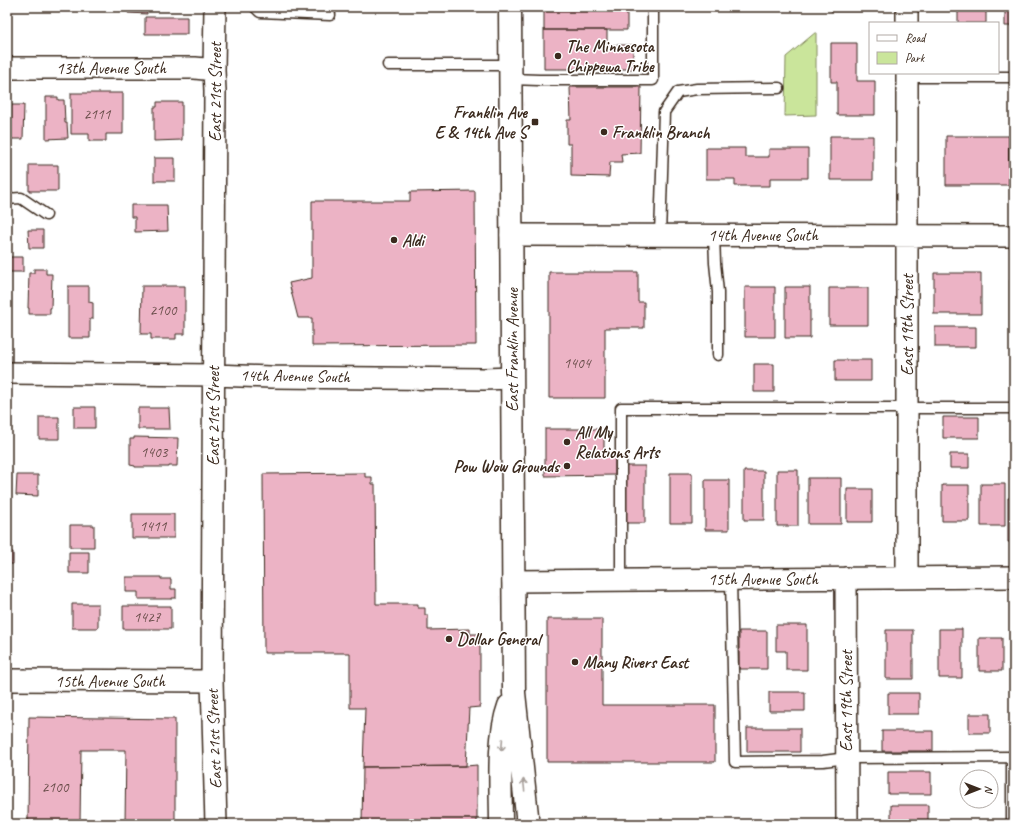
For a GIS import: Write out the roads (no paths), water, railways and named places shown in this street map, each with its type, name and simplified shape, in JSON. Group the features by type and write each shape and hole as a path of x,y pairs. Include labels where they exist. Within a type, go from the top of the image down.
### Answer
{"main road":[{"name":"East Franklin Avenue","path":"510,7 514,693 527,824"},
{"name":"East Franklin Avenue","path":"501,824 501,756 503,733 506,714 514,693"}],"street":[{"name":"East 21st Street","path":"216,7 214,70 212,681 216,824"},
{"path":"907,7 907,22"},
{"name":"13th Avenue South","path":"7,68 195,68 214,70"},
{"name":"East 19th Street","path":"907,75 907,578"},
{"name":"14th Avenue South","path":"511,235 1014,236"},
{"name":"14th Avenue South","path":"7,373 271,377 512,378"},
{"name":"15th Avenue South","path":"513,581 1014,577"},
{"name":"East 19th Street","path":"846,578 847,824"},
{"name":"15th Avenue South","path":"7,680 212,681"}],"lane":[{"path":"256,7 260,12 330,16"},
{"path":"388,65 510,72 538,80 653,80 653,7"},
{"path":"907,75 1014,77"},
{"path":"660,235 664,112 678,92 698,89 779,88"},
{"path":"7,199 21,198 46,215"},
{"path":"714,235 718,292 718,355"},
{"path":"621,580 621,408 1014,408"},
{"path":"731,579 735,762 822,761 846,758 1013,757 1012,824"}],"place":[{"name":"The Minnesota Chippewa Tribe","path":"558,56"},
{"name":"Franklin Ave E & 14th Ave S","path":"535,122"},
{"name":"Franklin Branch","path":"604,132"},
{"name":"Aldi","path":"394,240"},
{"name":"All My Relations Arts","path":"567,442"},
{"name":"Pow Wow Grounds","path":"567,466"},
{"name":"Dollar General","path":"449,639"},
{"name":"Many Rivers East","path":"575,662"}]}
